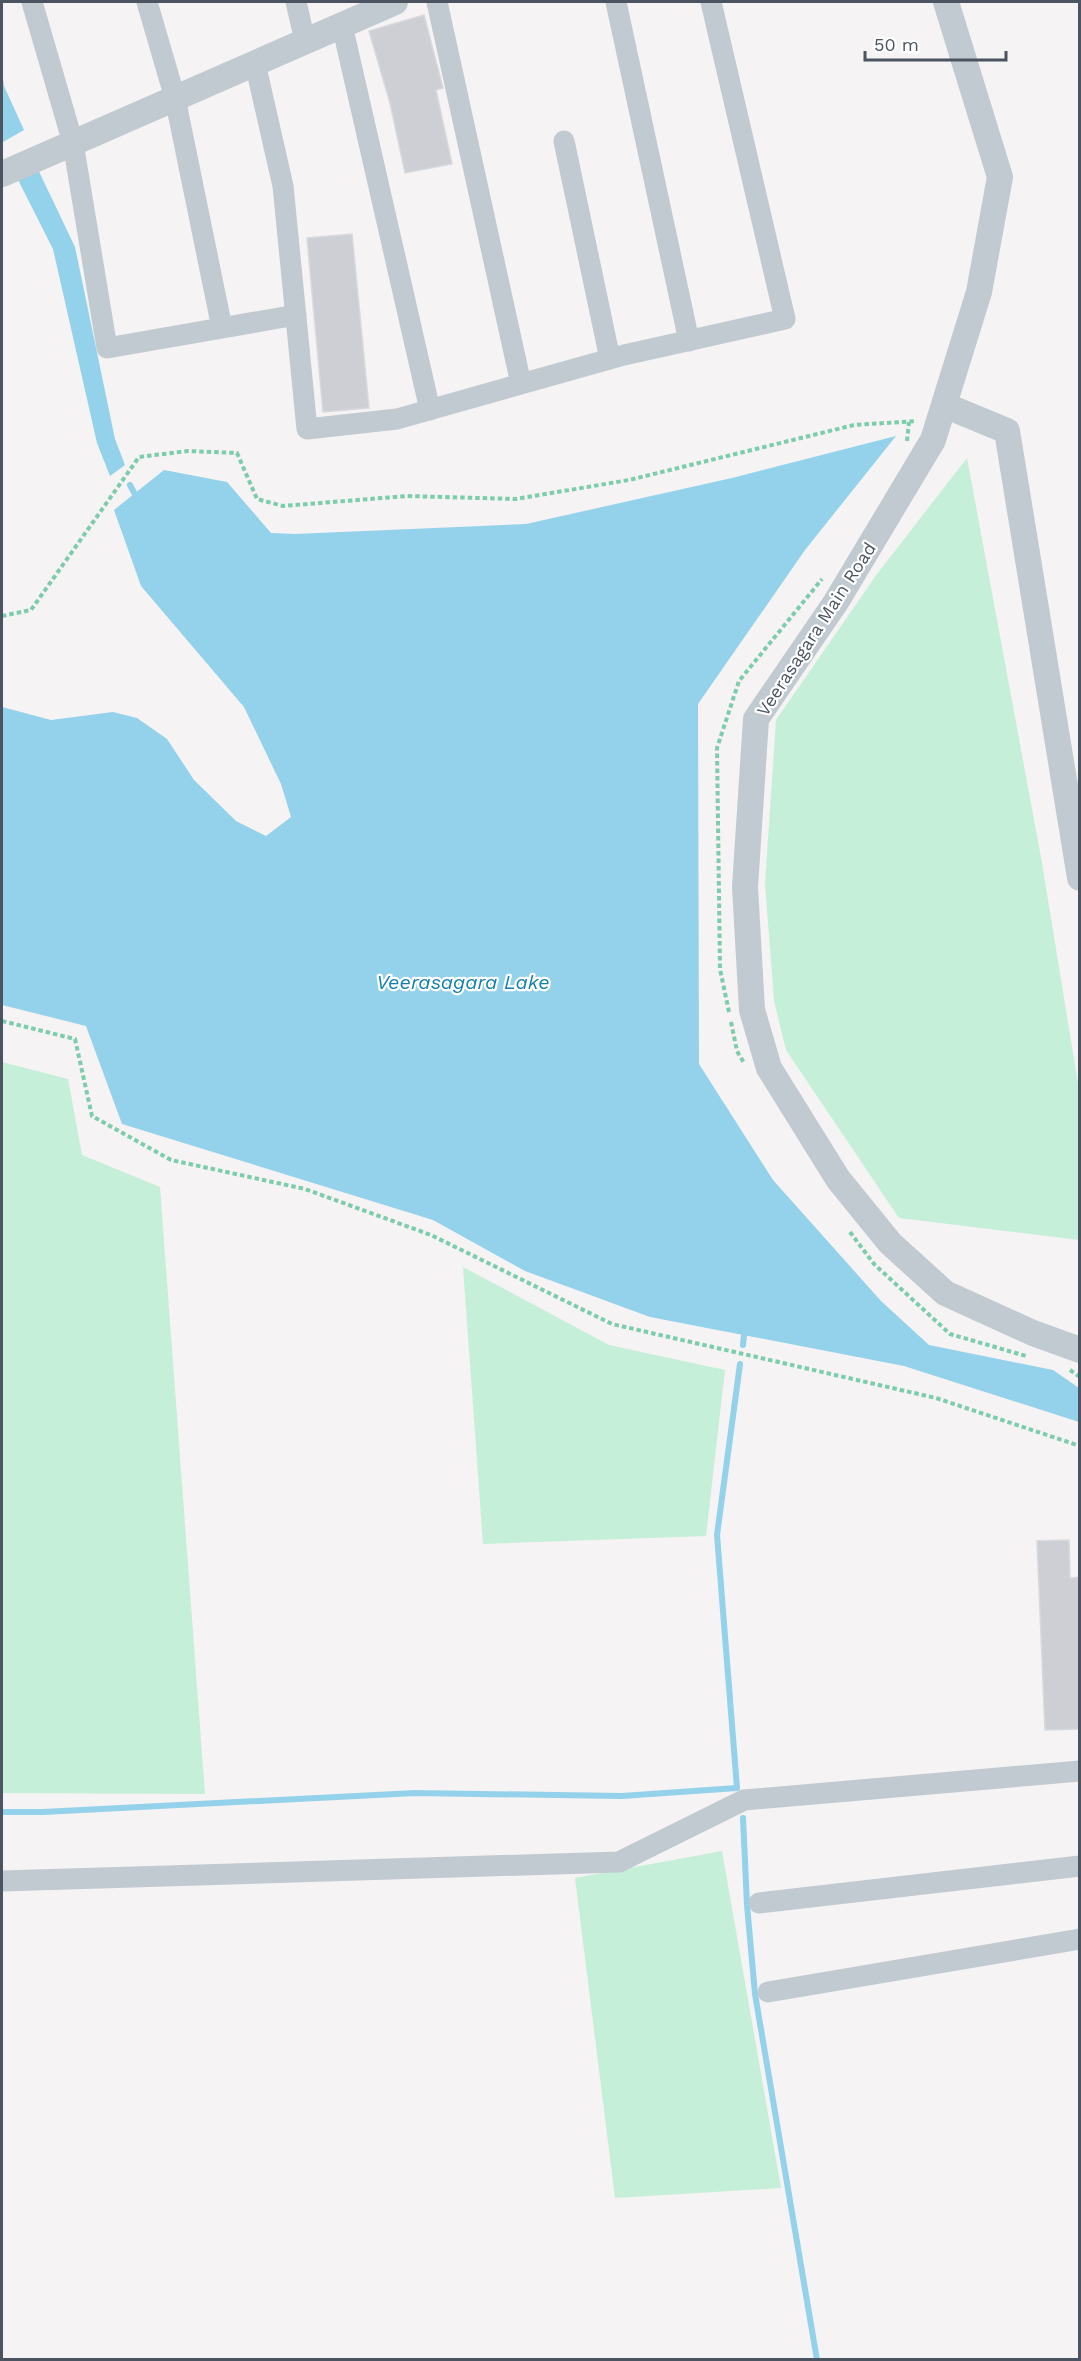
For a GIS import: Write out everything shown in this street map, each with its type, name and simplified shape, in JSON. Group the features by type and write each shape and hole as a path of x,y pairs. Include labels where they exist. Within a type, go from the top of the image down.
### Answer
{"street":[{"path":"32,2 73,143 107,348 296,315"},
{"path":"147,2 175,98 222,328"},
{"path":"296,2 305,41"},
{"path":"2,174 395,2"},
{"path":"437,2 521,384"},
{"path":"616,2 689,341"},
{"path":"255,63 283,186 307,429 397,419 610,359 785,319 711,2"},
{"name":"Veerasagara Main Road","path":"946,2 1000,177 979,291 933,440 842,592 756,719 745,887 752,1010 769,1068 838,1179 890,1243 945,1293 1033,1333 1073,1358"},
{"path":"342,25 430,410"},
{"path":"564,141 610,359"},
{"path":"943,410 1007,431 1070,763 1080,878"},
{"path":"2,1881 619,1862 744,1800 1080,1771"},
{"path":"759,1903 1080,1866"},
{"path":"768,1992 1080,1939"}],"path":[{"path":"2,616 31,610 139,457 188,452 237,453 258,499 283,506 407,496 516,499 629,480 854,425 909,422 943,410"},
{"path":"907,444 909,422"},
{"path":"748,1071 737,1051 720,969 717,748 739,681 826,575"},
{"path":"2,1021 75,1039 92,1116 171,1160 305,1189 431,1235 612,1324 936,1398 1080,1446"},
{"path":"847,1228 874,1264 950,1334 1034,1358"},
{"path":"1073,1358 1080,1377"}],"green space":[{"path":"967,458 1042,863 1079,1090 1079,1240 899,1218 786,1050 774,1001 765,884 776,720 877,574"},
{"path":"2,1062 68,1079 82,1155 160,1187 205,1794 2,1793"},
{"path":"463,1267 609,1345 725,1370 706,1536 483,1544"},
{"path":"722,1851 781,2188 615,2198 575,1878"}],"water":[{"path":"2,71 4,86 24,130 3,142 2,138"},
{"path":"34,161 75,247 115,439 125,465 110,476 97,443 53,249 12,168"},
{"name":"Veerasagara Lake","path":"896,436 805,550 698,704 699,1064 773,1180 881,1301 929,1345 1053,1370 1079,1388 1079,1422 904,1366 650,1317 525,1271 433,1220 122,1124 86,1026 2,1005 2,707 51,720 113,712 137,718 167,739 194,780 236,821 266,836 291,817 281,784 244,707 141,586 114,510 164,470 227,482 271,533 295,534 526,524 732,478"}],"building":[{"path":"424,15 443,88 436,90 452,164 405,173 390,103 369,31"},
{"path":"352,234 369,408 323,412 307,238"},
{"path":"1069,1540 1070,1578 1080,1577 1080,1729 1045,1730 1037,1541"}],"waterway":[{"path":"130,485 138,500"},
{"path":"743,1345 744,1335"},
{"path":"2,1812 43,1812 415,1793 622,1796 737,1788 717,1535 740,1364"},
{"path":"743,1818 747,1905 755,1994 817,2360"}]}
